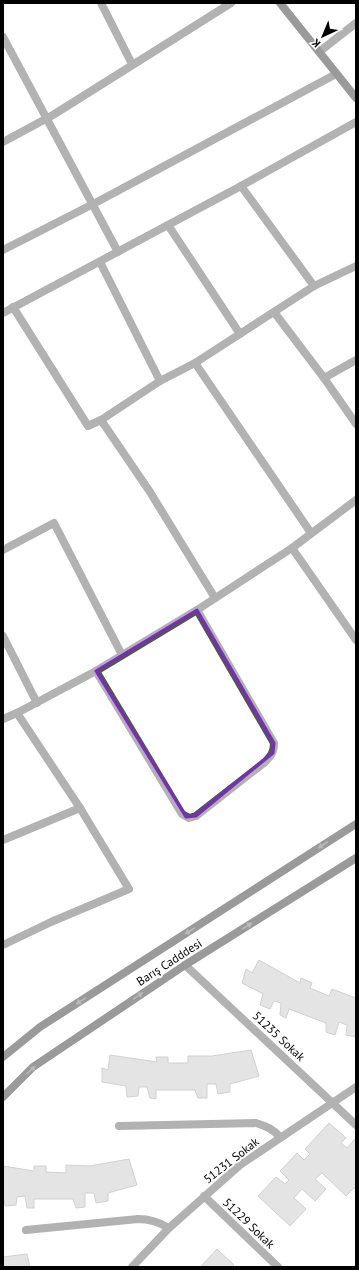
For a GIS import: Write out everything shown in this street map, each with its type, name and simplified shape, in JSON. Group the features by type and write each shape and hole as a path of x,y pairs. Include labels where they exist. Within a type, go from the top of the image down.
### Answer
{"main road":[{"path":"280,3 355,96"},
{"name":"Barış Cadddesi","path":"3,1057 40,1028 356,824"},
{"name":"Barış Cadddesi","path":"3,1097 33,1068 184,965 356,858"}],"street":[{"path":"101,3 132,64"},
{"path":"3,142 46,118 231,3"},
{"path":"319,52 356,23"},
{"path":"3,37 118,252"},
{"path":"3,250 93,204 336,74"},
{"path":"3,312 100,262 356,122"},
{"path":"241,186 314,286"},
{"path":"168,225 240,334"},
{"path":"100,262 160,381"},
{"path":"13,308 88,426 101,420 160,381 195,363 314,286 356,266"},
{"path":"274,312 324,378 356,424"},
{"path":"324,378 356,360"},
{"path":"195,363 311,532"},
{"path":"101,420 150,492 215,598"},
{"path":"3,720 96,671 197,610 292,548 311,532 356,500"},
{"path":"3,550 54,523 122,655"},
{"path":"292,548 356,640"},
{"path":"96,671 182,814 188,818 193,818 265,762 273,753 274,749 274,743 197,610"},
{"path":"3,636 37,703"},
{"path":"3,945 51,922 129,889 80,808 17,713"},
{"path":"3,840 80,808"},
{"name":"51235 Sokak","path":"184,965 356,1125"},
{"name":"51231 Sokak","path":"132,1267 169,1228 240,1165 356,1087"},
{"path":"119,1126 256,1123 267,1126 275,1131 280,1138"},
{"name":"51229 Sokak","path":"204,1196 278,1267"},
{"path":"26,1230 138,1219 148,1219 169,1228"}],"highlighted area":[{"path":"197,610 274,743 273,753 196,816 186,817 96,671"}],"building":[{"path":"259,960 300,983 301,978 312,983 310,988 329,996 332,989 356,998 356,1037 346,1035 347,1025 339,1022 335,1035 326,1032 326,1023 289,1009 286,1018 280,1015 281,1003 274,1001 270,1009 260,1005 263,994 242,983 246,969 252,973"},
{"path":"251,1050 259,1076 230,1084 230,1092 218,1094 216,1084 207,1084 207,1098 198,1098 195,1090 156,1090 156,1099 150,1098 147,1087 139,1087 138,1096 127,1097 126,1086 102,1082 102,1068 108,1070 110,1055 157,1062 156,1057 168,1057 168,1063 188,1063 188,1056 212,1056"},
{"path":"329,1123 346,1138 341,1143 347,1148 355,1139 356,1141 356,1190 354,1188 346,1196 322,1173 315,1179 326,1189 315,1201 302,1189 294,1198 306,1209 290,1226 258,1196 276,1177 285,1184 289,1180 280,1171 297,1153 304,1160 310,1154 305,1149"},
{"path":"129,1159 137,1185 108,1193 108,1201 96,1203 94,1193 85,1193 85,1207 76,1208 73,1199 34,1199 34,1208 27,1208 25,1196 17,1197 16,1205 5,1206 3,1195 3,1166 34,1171 34,1166 46,1166 46,1172 66,1173 66,1165 90,1166"},
{"path":"217,1249 234,1265 232,1267 200,1267"},
{"path":"27,1254 30,1267 3,1267 3,1257"}]}
